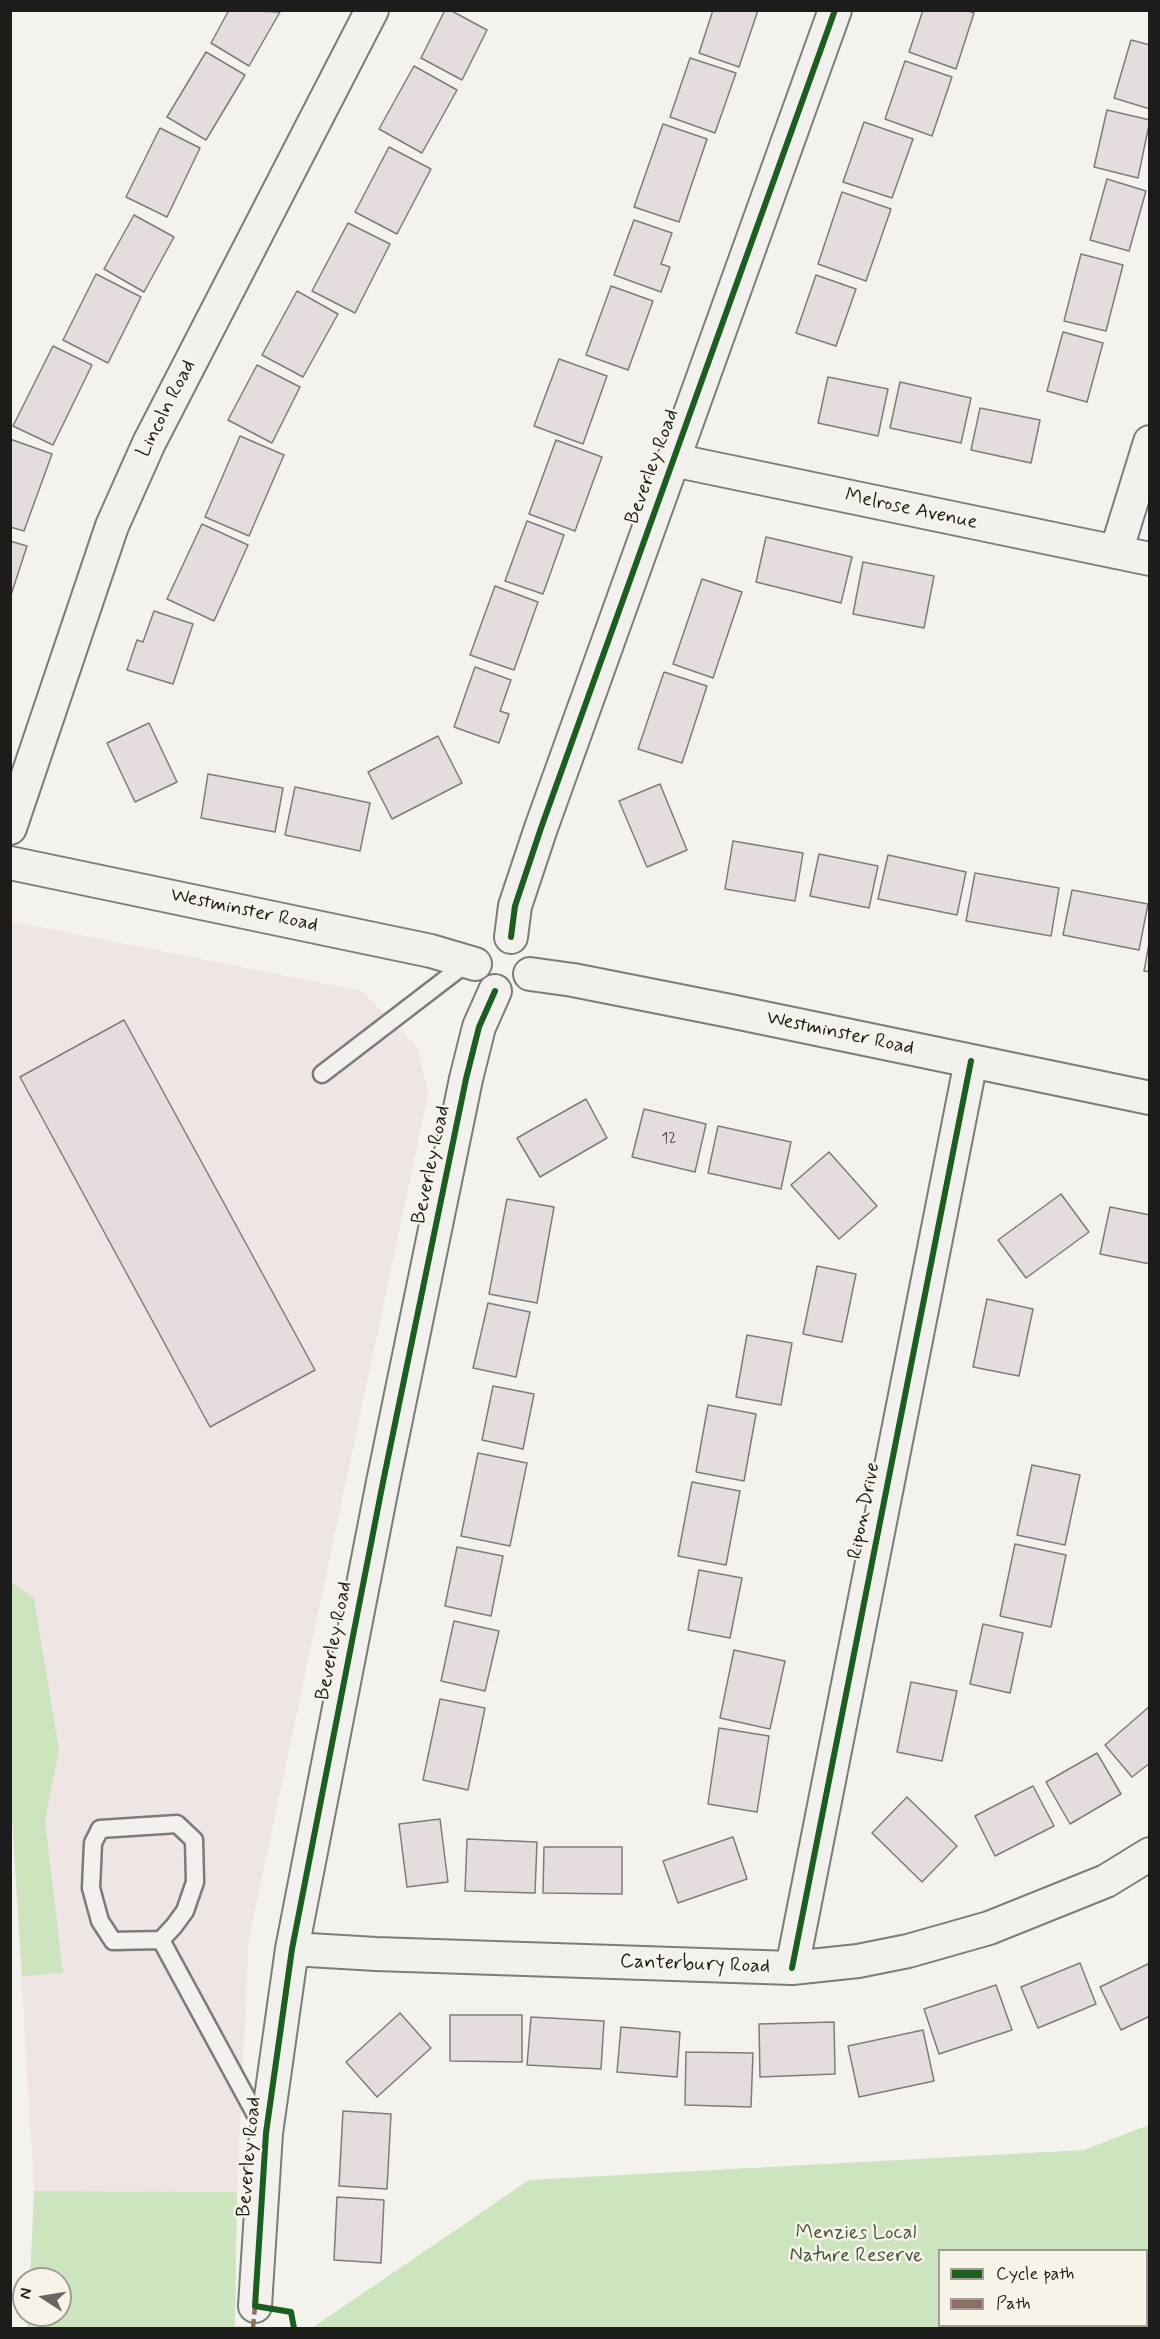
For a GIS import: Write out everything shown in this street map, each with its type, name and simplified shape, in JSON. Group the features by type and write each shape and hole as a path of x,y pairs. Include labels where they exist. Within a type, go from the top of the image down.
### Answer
{"street":[{"name":"Lincoln Road","path":"10,828 112,525 149,443 372,10"},
{"name":"Beverley Road","path":"511,937 518,895 835,10"},
{"path":"1116,552 1149,442"},
{"name":"Melrose Avenue","path":"673,460 1149,559"},
{"name":"Westminster Road","path":"10,863 431,951 471,963"},
{"path":"498,936 521,941 530,953 532,964 525,982 518,989 504,992 495,991 481,980 471,963 487,942 498,936"},
{"name":"Westminster Road","path":"530,974 573,980 1149,1098"},
{"name":"Beverley Road","path":"255,2306 266,2133 292,1949 383,1482 466,1079 479,1027 495,991"},
{"name":"Ripon Drive","path":"792,1968 971,1061"},
{"name":"Canterbury Road","path":"292,1949 376,1954 792,1968 908,1951 989,1928 1106,1881 1149,1854"}],"lane":[{"path":"321,1074 471,963"},
{"path":"177,1824 194,1840 195,1882 185,1911 161,1940 113,1941 100,1922 92,1888 93,1843 100,1829 177,1824"},
{"path":"161,1940 266,2133"}],"shaded area":[{"path":"10,921 362,991 418,1048 428,1095 249,1938 237,2192 34,2191 10,1785"}],"green space":[{"path":"11,1582 34,1598 59,1750 45,1821 63,1973 22,1976 10,1785"},
{"name":"Menzies Local Nature Reserve","path":"1149,2125 1149,2328 312,2328 529,2180 1084,2150"},
{"path":"34,2191 237,2192 235,2326 297,2328 27,2328 72,2327 72,2267 31,2267"}],"building":[{"path":"229,10 280,12 249,66 211,43"},
{"path":"445,10 450,10 487,30 462,80 421,58"},
{"path":"713,10 758,10 739,67 699,53"},
{"path":"923,10 966,10 974,13 956,69 909,52"},
{"path":"1131,40 1150,45 1150,109 1114,98"},
{"path":"206,52 245,75 206,140 167,117"},
{"path":"690,58 736,73 715,133 670,117"},
{"path":"905,61 952,77 932,136 885,119"},
{"path":"414,66 457,90 422,153 379,129"},
{"path":"1107,110 1150,120 1138,178 1094,167"},
{"path":"864,122 913,139 892,198 843,182"},
{"path":"663,124 707,139 679,222 634,207"},
{"path":"160,128 200,148 167,217 126,197"},
{"path":"389,147 431,169 397,234 355,212"},
{"path":"1107,179 1146,191 1129,251 1090,240"},
{"path":"842,192 891,209 866,281 818,264"},
{"path":"134,215 174,237 144,292 104,269"},
{"path":"634,220 672,233 661,264 670,267 661,292 614,275"},
{"path":"348,223 390,244 355,313 312,291"},
{"path":"1081,254 1123,265 1106,331 1064,321"},
{"path":"96,274 141,297 108,363 63,340"},
{"path":"816,275 856,289 836,346 796,333"},
{"path":"611,286 653,301 628,370 586,355"},
{"path":"297,291 338,314 303,377 262,355"},
{"path":"1063,332 1103,343 1087,402 1047,391"},
{"path":"53,346 92,365 53,445 13,426"},
{"path":"559,359 607,376 583,444 534,426"},
{"path":"257,365 300,387 272,443 228,420"},
{"path":"828,377 888,389 878,436 818,423"},
{"path":"900,382 971,398 961,443 890,428"},
{"path":"980,408 1040,420 1031,463 971,450"},
{"path":"240,436 284,455 249,536 205,517"},
{"path":"10,439 52,454 24,531 10,527"},
{"path":"556,440 602,457 575,531 529,514"},
{"path":"527,521 564,535 543,594 505,581"},
{"path":"202,524 248,545 214,621 167,599"},
{"path":"766,537 852,557 841,603 756,582"},
{"path":"10,541 27,546 10,598"},
{"path":"863,562 934,576 924,628 853,614"},
{"path":"702,579 742,592 713,678 673,664"},
{"path":"495,586 538,602 514,670 470,655"},
{"path":"154,611 193,624 173,684 127,670 137,640 143,642"},
{"path":"475,667 511,680 500,711 509,714 499,743 454,727"},
{"path":"664,672 707,686 682,763 638,749"},
{"path":"149,723 177,782 135,802 107,743"},
{"path":"438,736 462,783 392,819 368,772"},
{"path":"208,774 283,788 275,832 201,818"},
{"path":"660,784 687,850 647,867 619,801"},
{"path":"295,787 370,803 360,851 285,835"},
{"path":"733,841 803,853 795,901 725,889"},
{"path":"819,854 878,866 869,908 810,896"},
{"path":"888,855 966,872 957,915 878,899"},
{"path":"975,873 1059,888 1051,936 966,921"},
{"path":"1072,890 1148,904 1139,950 1063,935"},
{"path":"1150,938 1150,972 1144,971"},
{"path":"124,1020 315,1370 210,1427 20,1077"},
{"path":"586,1099 607,1138 540,1177 517,1138"},
{"path":"644,1109 706,1124 695,1172 632,1157"},
{"path":"718,1126 791,1142 781,1189 708,1173"},
{"path":"829,1152 877,1206 839,1239 791,1185"},
{"path":"1061,1194 1089,1232 1026,1278 998,1240"},
{"path":"507,1199 554,1207 537,1303 489,1294"},
{"path":"1110,1207 1150,1215 1150,1264 1100,1254"},
{"path":"817,1266 856,1274 842,1342 803,1334"},
{"path":"987,1299 1033,1309 1019,1376 973,1367"},
{"path":"488,1303 530,1312 516,1377 473,1368"},
{"path":"747,1335 792,1343 781,1405 736,1397"},
{"path":"493,1386 534,1394 523,1449 482,1440"},
{"path":"708,1405 756,1414 744,1481 696,1472"},
{"path":"478,1453 527,1463 510,1546 461,1536"},
{"path":"1032,1465 1080,1475 1065,1545 1017,1535"},
{"path":"692,1482 740,1491 726,1565 678,1556"},
{"path":"1015,1544 1066,1555 1051,1627 1000,1616"},
{"path":"457,1547 503,1556 491,1616 445,1606"},
{"path":"699,1570 742,1578 730,1638 688,1630"},
{"path":"454,1621 499,1631 485,1691 441,1681"},
{"path":"983,1624 1023,1633 1010,1693 970,1684"},
{"path":"734,1650 785,1661 770,1729 720,1718"},
{"path":"911,1682 957,1691 942,1761 897,1752"},
{"path":"440,1699 485,1708 468,1790 423,1780"},
{"path":"1150,1706 1150,1763 1132,1777 1105,1745"},
{"path":"719,1728 769,1736 757,1812 708,1804"},
{"path":"1097,1753 1121,1794 1070,1824 1046,1782"},
{"path":"1033,1786 1054,1826 995,1856 975,1816"},
{"path":"907,1797 957,1846 922,1882 872,1833"},
{"path":"440,1819 448,1882 407,1887 399,1824"},
{"path":"733,1837 747,1879 678,1903 663,1861"},
{"path":"467,1839 537,1842 535,1893 465,1891"},
{"path":"544,1847 622,1847 622,1894 543,1893"},
{"path":"1080,1963 1096,2004 1038,2028 1021,1987"},
{"path":"1150,1963 1150,2016 1121,2030 1100,1987"},
{"path":"996,1985 1012,2030 939,2054 924,2009"},
{"path":"400,2013 431,2048 377,2097 346,2062"},
{"path":"450,2015 522,2015 522,2062 450,2061"},
{"path":"531,2017 604,2021 601,2069 527,2065"},
{"path":"834,2022 835,2074 760,2077 759,2024"},
{"path":"621,2027 680,2032 677,2077 617,2072"},
{"path":"923,2030 934,2081 859,2097 848,2046"},
{"path":"686,2052 753,2053 751,2107 685,2105"},
{"path":"343,2111 391,2114 387,2189 339,2186"},
{"path":"337,2197 384,2200 381,2263 334,2260"}],"marked path":[{"path":"253,2328 255,2306"}],"cycle path":[{"path":"511,937 515,906 541,828 835,10"},
{"path":"294,2328 291,2312 255,2306 266,2133 292,1949 383,1482 466,1079 479,1027 495,991"},
{"path":"792,1968 971,1061"}]}
